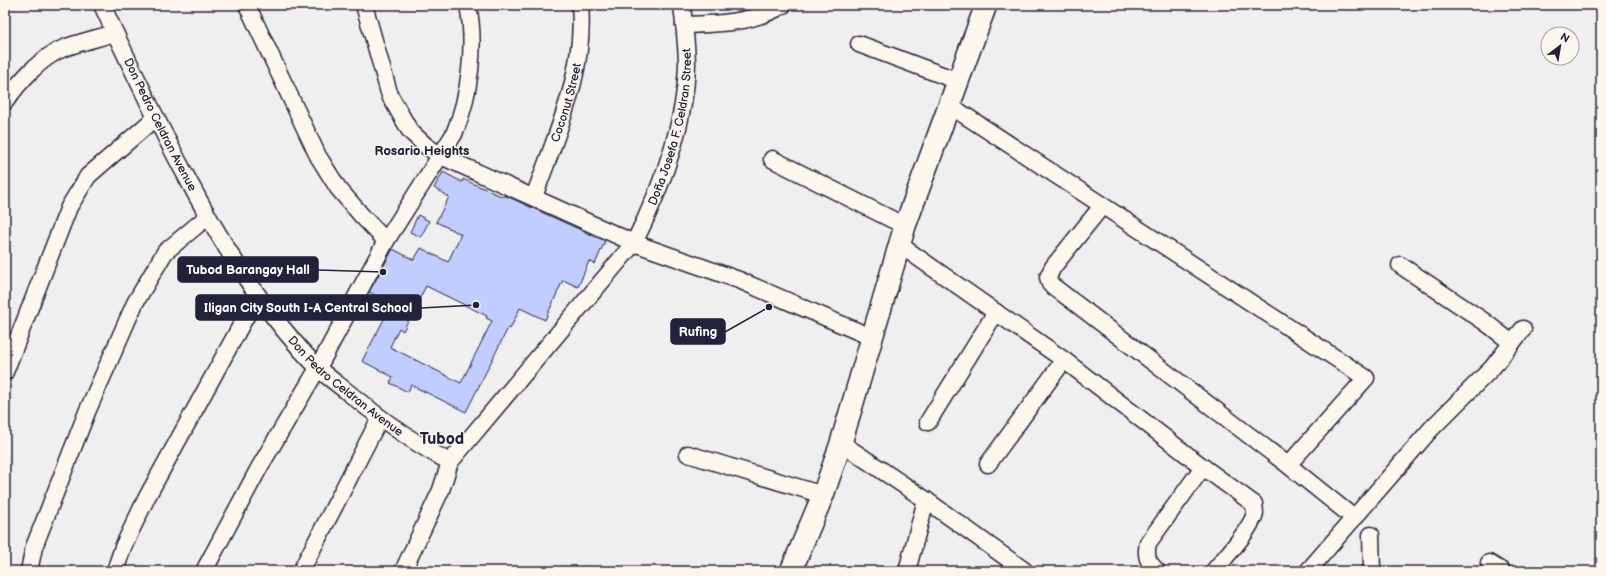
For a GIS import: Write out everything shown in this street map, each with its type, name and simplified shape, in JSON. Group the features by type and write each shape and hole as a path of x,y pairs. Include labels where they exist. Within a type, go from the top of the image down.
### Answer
{"main road":[{"path":"791,571 823,495 841,443 903,235 986,5"}],"street":[{"name":"Don Pedro Celdran Avenue","path":"102,5 155,118 208,216 257,296 291,338 318,368 380,418 425,449 450,462"},
{"path":"247,5 318,156 338,188 386,241"},
{"path":"364,5 390,96 410,131 426,146 441,156 634,243 740,280 873,338"},
{"path":"204,571 259,468 318,368 386,241 454,134 461,116 468,90 472,45 468,5"},
{"name":"Coconut Street","path":"534,197 576,74 580,47 580,5"},
{"name":"Doña Josefa F. Celdran Street","path":"634,243 661,184 683,100 686,66 682,5"},
{"path":"684,25 720,24 749,19 770,13 783,5"},
{"path":"5,102 18,84 47,58 63,49 115,33"},
{"path":"859,44 958,81"},
{"path":"949,105 1366,378 1288,465"},
{"path":"5,372 69,207 88,176 155,118"},
{"path":"772,159 903,235 996,312 1064,360 1203,467 1254,504 1255,512 1242,536 1214,571"},
{"path":"1102,206 1053,267 1048,277 1048,281 1055,288 1288,465 1354,518"},
{"path":"29,571 34,547 47,514 88,412 135,303 165,252 208,216"},
{"path":"403,571 442,490 450,462 634,243"},
{"path":"1400,265 1485,322 1512,343"},
{"path":"115,571 123,547 147,497 257,296"},
{"path":"928,422 996,312"},
{"path":"1308,571 1431,429 1472,386 1492,368 1523,329"},
{"path":"988,464 1064,360"},
{"path":"301,571 380,418"},
{"path":"841,443 926,500 1007,565 1025,571"},
{"path":"688,454 823,495"},
{"path":"1157,571 1151,564 1146,553 1148,543 1203,467"},
{"path":"907,571 926,500"},
{"path":"1370,535 1372,571"}],"building":[{"path":"443,172 462,182 463,179 503,197 504,195 605,241 595,264 589,261 578,287 563,280 545,320 520,308 510,329 508,328 466,412 411,385 408,392 390,383 393,377 362,361 392,304 369,292 393,249 414,260 421,248 448,262 461,234 436,222 449,197 434,188","holes":["426,286 487,316 486,318 492,321 461,383 390,347 399,328 403,331"]},
{"path":"418,215 429,221 421,237 410,232"}],"place":[{"name":"Tubod Barangay Hall","path":"383,272"},
{"name":"Iligan City South I-A Central School","path":"476,305"},
{"name":"Rufing","path":"769,307"}],"district":[{"name":"Rosario Heights","path":"422,151"},
{"name":"Tubod","path":"442,439"}]}
